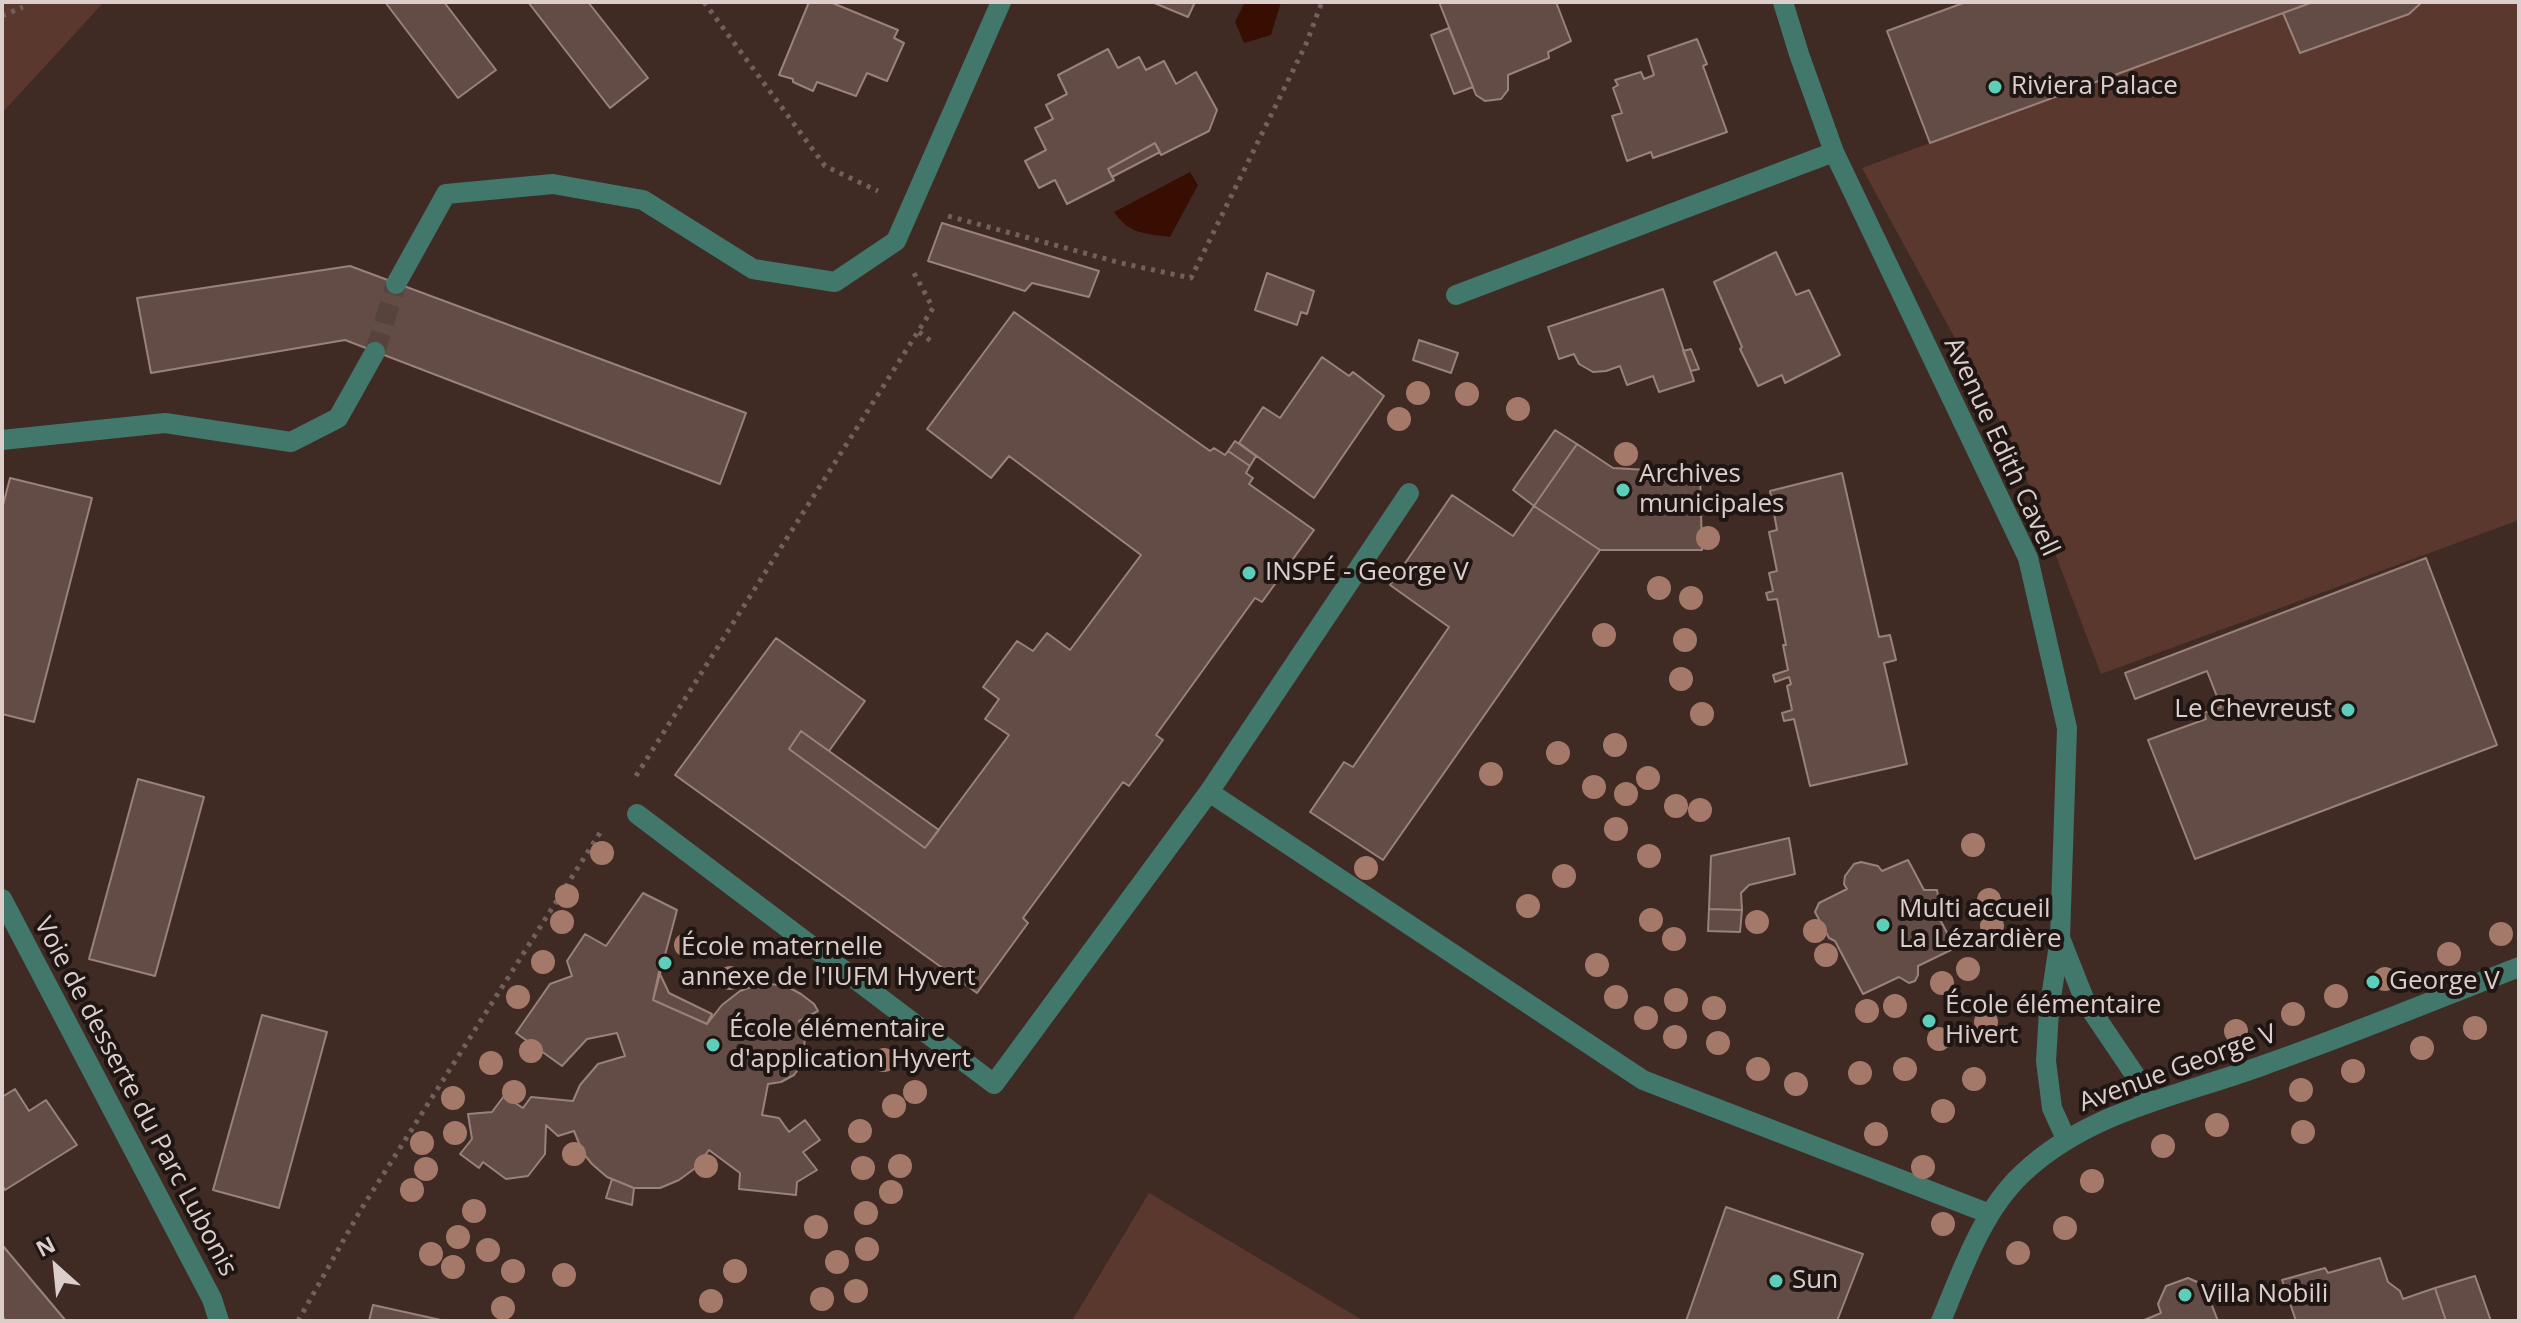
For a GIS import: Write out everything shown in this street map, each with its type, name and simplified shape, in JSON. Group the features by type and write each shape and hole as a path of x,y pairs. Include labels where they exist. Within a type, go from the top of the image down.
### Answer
{"street":[{"path":"396,284 446,194 553,184 643,200 753,269 835,282 896,241 1001,2"},
{"name":"Avenue Edith Cavell","path":"1783,2 1834,152 2028,558 2067,728 2060,938 2049,1011 2046,1061 2052,1108 2066,1139"},
{"path":"1456,295 1834,152"},
{"path":"2,440 165,423 291,442 338,418 375,352"},
{"path":"637,814 994,1084 1209,792 1409,493"},
{"path":"1209,792 1643,1080 1990,1214"},
{"name":"Voie de desserte du Parc Lubonis","path":"2,899 212,1299 219,1321"},
{"name":"Avenue Edith Cavell","path":"2060,938 2085,1001 2135,1075 2148,1102"},
{"name":"Avenue George V","path":"1941,1321 1990,1214 2020,1175 2066,1139 2108,1117 2261,1067 2519,967"}],"path":[{"path":"704,2 825,166 911,206 1121,263 1191,278 1306,44 1322,2"},
{"path":"2,16 23,7"},
{"path":"919,332 935,344"}],"shaded area":[{"path":"2,2 104,2 2,113"},
{"path":"1245,2 1281,2 1271,35 1244,43 1235,22"},
{"path":"2422,2 2519,2 2519,520 2101,674 2015,448 1862,168 2283,13 2301,53 2409,14"},
{"path":"1190,172 1198,185 1170,237 1132,229 1114,212"},
{"path":"1149,1193 1364,1321 1072,1321"}],"building":[{"path":"385,2 444,2 496,70 458,98"},
{"path":"528,2 588,2 648,78 610,108"},
{"path":"809,2 830,2 898,30 894,38 904,43 887,81 867,73 856,96 817,82 813,91 779,75"},
{"path":"1152,2 1195,2 1188,17"},
{"path":"1439,2 1556,2 1571,41 1548,52 1549,58 1508,75 1508,90 1501,99 1485,101 1476,95"},
{"name":"Riviera Palace","path":"1966,2 2313,2 1930,143 1887,31"},
{"path":"2313,2 2422,2 2409,14 2300,53 2283,13"},
{"path":"1449,28 1473,87 1454,94 1431,35"},
{"path":"1697,39 1707,64 1703,66 1727,132 1653,158 1651,152 1627,161 1612,116 1622,113 1613,88 1618,85 1615,80 1641,72 1644,79 1654,75 1648,56"},
{"path":"1108,49 1118,68 1139,57 1146,70 1164,61 1176,84 1196,72 1217,110 1209,131 1161,155 1155,143 1108,169 1114,180 1067,204 1055,180 1039,188 1025,161 1046,150 1035,128 1053,119 1046,105 1067,94 1058,75"},
{"path":"1155,143 1160,152 1112,177 1108,169"},
{"path":"942,223 1099,271 1089,297 1032,283 1025,291 928,261"},
{"path":"1776,252 1796,295 1809,290 1840,355 1785,383 1782,375 1758,386 1714,282"},
{"path":"350,266 746,413 720,484 345,340 151,373 137,298"},
{"path":"1267,273 1314,291 1307,314 1301,312 1297,325 1255,310"},
{"path":"1663,289 1694,381 1659,392 1653,376 1627,385 1620,366 1593,372 1579,364 1574,354 1559,359 1548,327"},
{"path":"1014,312 1210,451 1214,448 1225,455 1228,451 1250,466 1246,473 1253,478 1249,484 1314,530 1262,602 1255,598 1156,735 1163,740 1129,786 1123,782 1023,918 1028,923 977,993 675,775 776,638 865,701 829,751 801,731 789,749 925,848 1009,735 985,719 999,699 983,687 1017,641 1033,651 1047,633 1070,650 1141,555 1009,456 991,478 927,429"},
{"path":"1419,340 1458,353 1451,373 1413,360"},
{"path":"1691,349 1699,369 1691,371 1683,351"},
{"path":"1322,357 1349,376 1353,372 1384,396 1314,498 1239,443 1263,407 1280,418"},
{"path":"1555,430 1577,444 1534,506 1513,490"},
{"path":"1235,441 1256,456 1250,466 1228,451"},
{"name":"Archives municipales","path":"1577,444 1613,468 1700,473 1702,550 1600,550 1534,506"},
{"path":"1842,473 1879,637 1890,635 1896,660 1884,663 1907,764 1810,786 1794,719 1784,721 1782,713 1792,710 1787,686 1791,684 1789,677 1775,682 1773,675 1788,670 1777,599 1768,600 1766,593 1773,591 1769,573 1777,571 1769,532 1777,530 1770,491"},
{"path":"10,478 92,498 34,722 2,714 2,509"},
{"path":"1452,495 1513,536 1534,506 1600,550 1383,860 1310,812 1344,762 1353,767 1449,627 1390,585"},
{"name":"Le Chevreust","path":"2426,558 2497,745 2195,859 2148,740 2206,719 2204,713 2221,707 2207,671 2135,699 2125,673"},
{"path":"801,731 939,830 925,848 789,749"},
{"path":"138,779 204,797 155,976 89,959"},
{"path":"1789,838 1795,874 1749,885 1741,893 1742,910 1709,909 1711,856"},
{"name":"Multi accueil La Lézardière","path":"1908,860 1924,890 1937,890 1939,902 1934,908 1955,948 1918,966 1915,981 1909,983 1899,977 1863,994 1835,941 1829,938 1815,912 1819,903 1847,889 1845,876 1854,864 1861,862 1878,866 1882,871"},
{"name":"École élémentaire d'application Hyvert","path":"643,893 677,910 653,1000 707,1024 722,1005 740,991 770,984 786,986 801,994 818,1011 799,1021 805,1038 802,1064 794,1075 768,1084 762,1115 779,1118 789,1132 805,1120 820,1140 803,1152 817,1170 797,1182 796,1195 739,1189 740,1173 709,1150 694,1169 679,1180 660,1188 634,1188 607,1177 592,1164 583,1153 574,1131 558,1136 546,1125 545,1154 528,1176 506,1179 483,1162 479,1168 460,1154 472,1139 468,1114 492,1112 504,1096 523,1108 531,1097 573,1101 580,1085 598,1064 625,1056 617,1033 587,1039 562,1066 516,1033 550,984 572,976 567,961 585,934 606,946"},
{"path":"1709,909 1742,910 1740,932 1708,931"},
{"path":"659,972 669,993 712,1014 707,1024 653,1000"},
{"path":"262,1015 327,1032 279,1208 213,1190"},
{"path":"15,1089 29,1111 46,1100 77,1145 5,1190 2,1185 2,1097"},
{"path":"612,1179 634,1188 632,1205 606,1198"},
{"name":"Sun","path":"1726,1207 1863,1254 1837,1321 1686,1321"},
{"path":"3,1246 66,1321 6,1321 2,1316"},
{"path":"2380,1258 2388,1282 2400,1291 2403,1299 2435,1288 2446,1321 2296,1321 2282,1280 2325,1268 2328,1273"},
{"path":"2475,1276 2491,1321 2446,1321 2435,1288"},
{"name":"Villa Nobili","path":"2188,1278 2204,1285 2218,1321 2142,1321 2161,1313 2158,1304 2166,1286"},
{"path":"373,1305 441,1320 369,1321"}],"tunnel":[{"path":"375,352 396,284"}],"place":[{"name":"Riviera Palace","path":"1995,87"},
{"name":"Archives municipales","path":"1623,490"},
{"name":"INSPÉ - George V","path":"1249,573"},
{"name":"Le Chevreust","path":"2348,710"},
{"name":"Multi accueil La Lézardière","path":"1883,925"},
{"name":"École maternelle annexe de l'IUFM Hyvert","path":"665,963"},
{"name":"George V","path":"2373,982"},
{"name":"École élémentaire Hivert","path":"1929,1021"},
{"name":"École élémentaire d'application Hyvert","path":"713,1045"},
{"name":"Sun","path":"1776,1281"},
{"name":"Villa Nobili","path":"2185,1295"}]}
